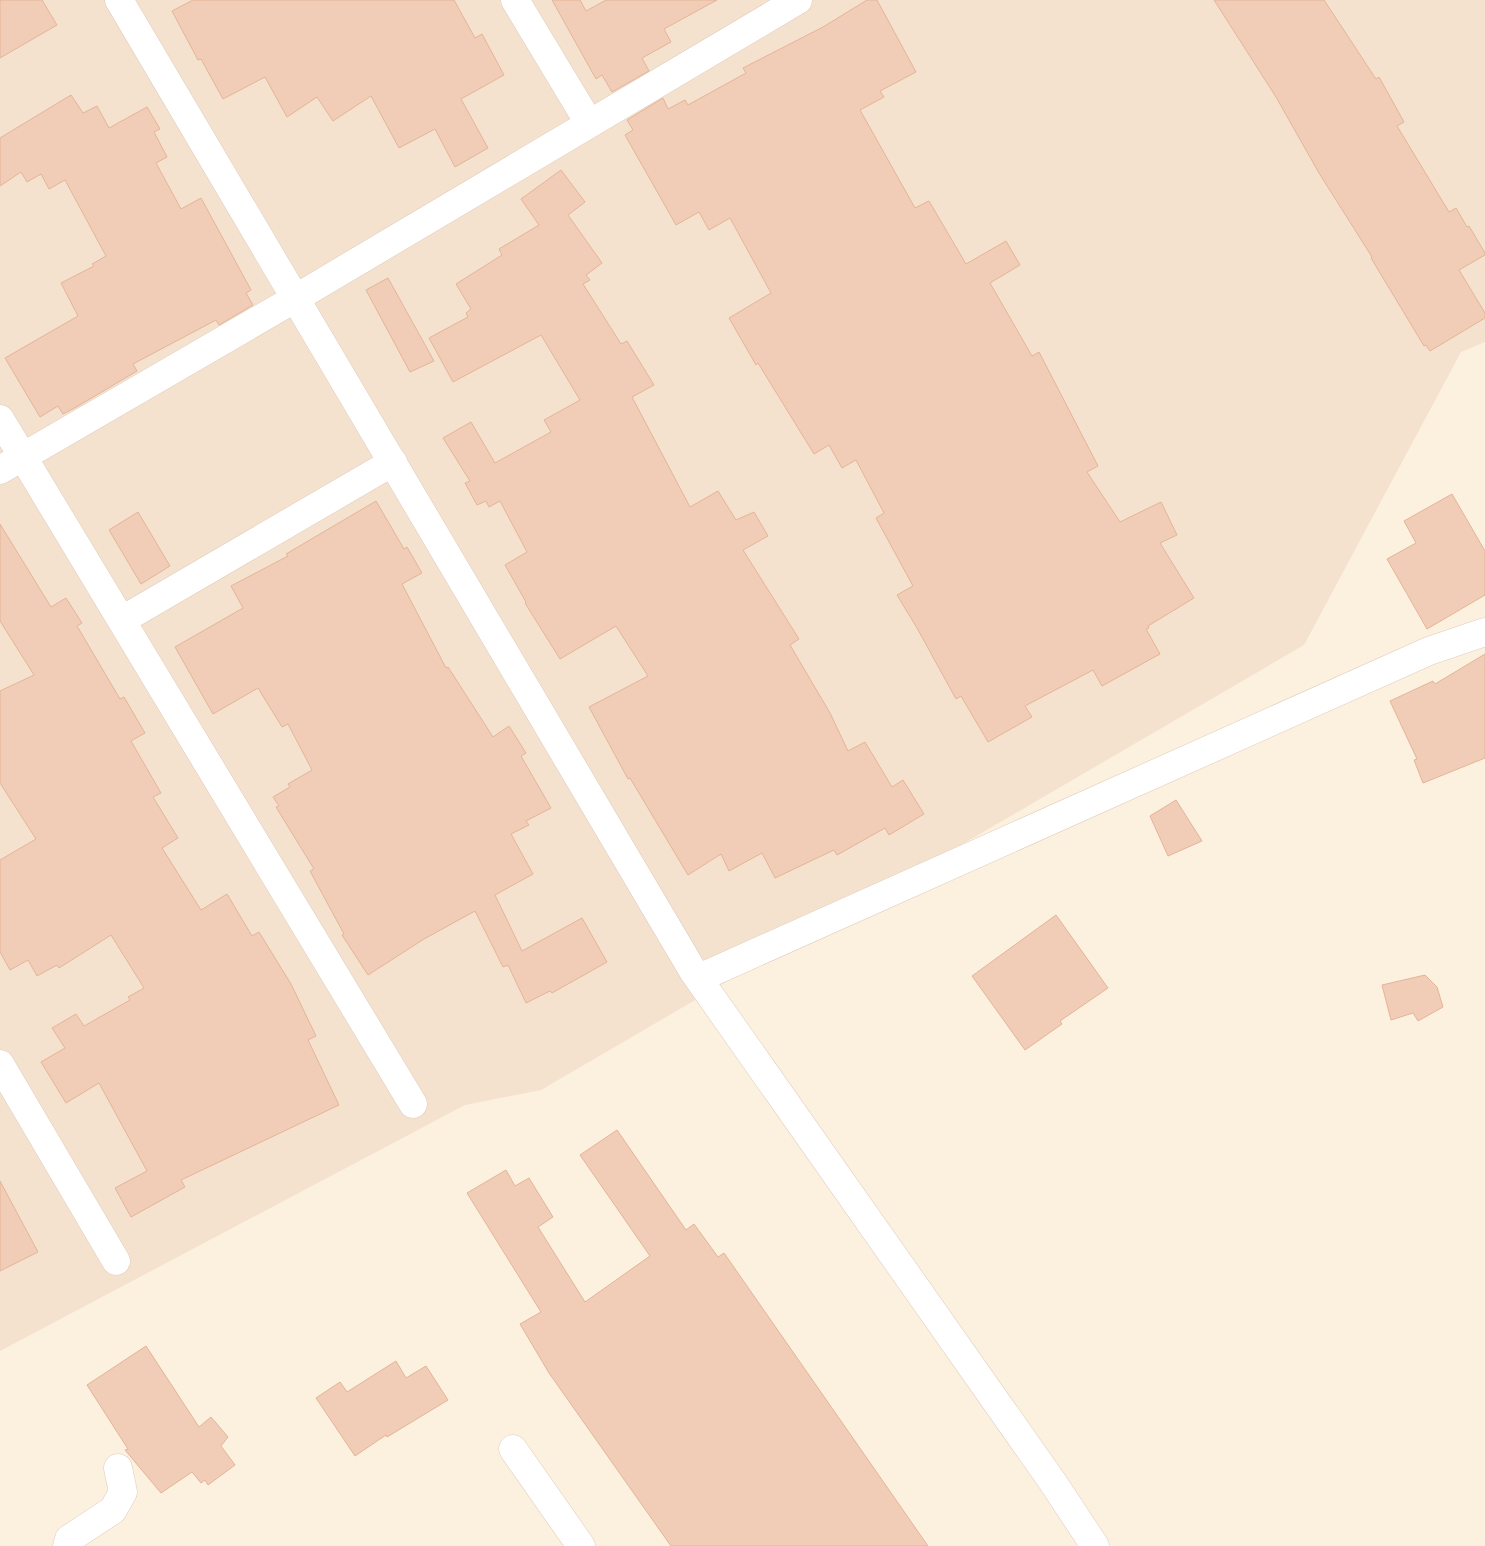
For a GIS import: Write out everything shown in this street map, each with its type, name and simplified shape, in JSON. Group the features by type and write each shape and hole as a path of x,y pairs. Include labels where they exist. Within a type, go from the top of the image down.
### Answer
{"street":[{"path":"119,0 699,978 1046,1473 1095,1546"},
{"path":"515,0 589,123"},
{"path":"0,470 296,298 798,0"},
{"path":"0,419 413,1104"},
{"path":"122,620 393,462"},
{"path":"699,978 1429,651 1485,632"},
{"path":"0,1064 116,1261"},
{"path":"513,1449 581,1546"},
{"path":"67,1546 69,1540 112,1510 122,1492 118,1468"}],"shaded area":[{"path":"0,0 1485,0 1485,342 1461,352 1304,645 541,1090 465,1105 0,1351"}],"building":[{"path":"0,0 42,0 57,25 0,58"},
{"path":"193,0 454,0 475,38 482,34 504,75 461,99 488,148 455,167 435,129 399,148 371,96 333,121 317,97 287,117 265,77 223,99 201,59 198,60 172,11"},
{"path":"552,0 580,0 586,11 606,0 717,0 664,29 671,42 642,58 649,71 612,92 602,75 596,79"},
{"path":"867,0 877,0 916,72 880,91 884,97 860,110 915,208 929,201 966,264 1006,241 1020,265 990,283 1032,356 1039,352 1098,466 1087,472 1120,522 1161,502 1177,535 1160,543 1194,598 1146,629 1160,654 1102,686 1093,670 1025,706 1032,717 988,742 961,696 956,699 897,595 913,586 876,518 884,513 856,460 842,468 829,445 814,454 758,363 756,365 729,318 771,293 730,218 709,230 699,212 676,225 625,135 633,130 627,120 663,98 668,109 685,100 688,105 746,73 743,68 823,27"},
{"path":"1214,0 1324,0 1376,79 1379,77 1404,122 1397,126 1449,212 1456,208 1485,253 1485,255 1459,270 1485,313 1485,318 1430,351 1426,345 1424,346 1372,257 1319,173 1276,97"},
{"path":"71,95 83,113 97,106 109,128 147,107 160,129 154,132 167,157 156,163 181,209 201,198 251,290 246,293 253,305 219,325 216,320 133,364 137,371 63,414 58,406 40,417 5,358 78,316 61,283 94,266 92,264 106,256 65,180 49,189 41,174 27,182 21,172 0,186 0,138"},
{"path":"561,170 585,202 568,215 602,263 586,275 590,280 583,284 621,344 627,341 654,385 632,397 690,507 718,491 736,520 754,512 768,536 743,550 799,639 790,645 830,713 848,751 865,742 892,787 903,780 924,814 889,835 885,828 837,855 834,850 775,878 762,853 729,871 721,854 688,875 630,778 628,779 589,707 648,676 616,626 560,659 525,603 505,565 527,552 500,501 489,507 486,501 477,505 465,483 470,481 443,438 471,422 495,463 551,432 544,420 580,400 541,335 453,382 429,338 468,317 466,313 471,309 456,284 502,255 499,249 539,225 521,199"},
{"path":"388,278 434,361 410,372 366,290"},
{"path":"1452,494 1485,551 1485,595 1427,629 1387,559 1416,543 1404,521"},
{"path":"376,501 404,549 407,547 422,573 402,584 446,668 448,667 493,737 509,726 526,753 521,756 551,808 526,821 529,825 511,834 533,874 495,895 522,951 582,918 607,962 552,993 550,991 526,1003 508,965 503,967 475,911 424,939 368,975 342,935 344,934 310,871 314,869 276,807 279,806 273,797 290,787 288,784 312,770 288,724 282,727 258,688 213,714 175,647 243,608 231,586 288,556 286,554"},
{"path":"138,512 170,566 141,584 109,530"},
{"path":"0,524 51,607 66,598 82,623 77,626 120,699 124,697 145,733 131,741 161,793 153,797 178,838 162,848 201,910 227,894 252,936 259,932 291,984 316,1036 308,1040 339,1105 181,1180 185,1187 131,1217 115,1188 147,1171 99,1083 66,1103 41,1062 65,1048 52,1028 76,1014 84,1026 130,1000 128,997 144,988 111,935 59,968 57,965 37,976 28,960 10,970 0,952 0,860 36,839 0,783 0,691 34,675 0,621"},
{"path":"1485,654 1485,758 1423,783 1414,760 1417,759 1390,701 1433,681 1435,684"},
{"path":"1176,800 1202,841 1168,856 1150,816"},
{"path":"1056,915 1108,988 1060,1021 1062,1024 1025,1050 972,976"},
{"path":"1425,975 1437,987 1443,1007 1418,1021 1413,1013 1391,1020 1382,985"},
{"path":"617,1130 686,1230 694,1224 718,1257 724,1253 928,1546 671,1546 549,1373 520,1324 541,1312 467,1193 506,1170 515,1186 529,1178 553,1217 538,1227 585,1302 650,1256 580,1155"},
{"path":"0,1181 38,1252 0,1271"},
{"path":"146,1346 199,1427 211,1417 228,1437 221,1446 235,1465 208,1485 205,1480 201,1483 192,1472 161,1493 125,1450 128,1449 87,1385"},
{"path":"396,1361 406,1378 426,1366 448,1400 387,1437 386,1435 355,1456 316,1398 340,1382 347,1392"}]}
